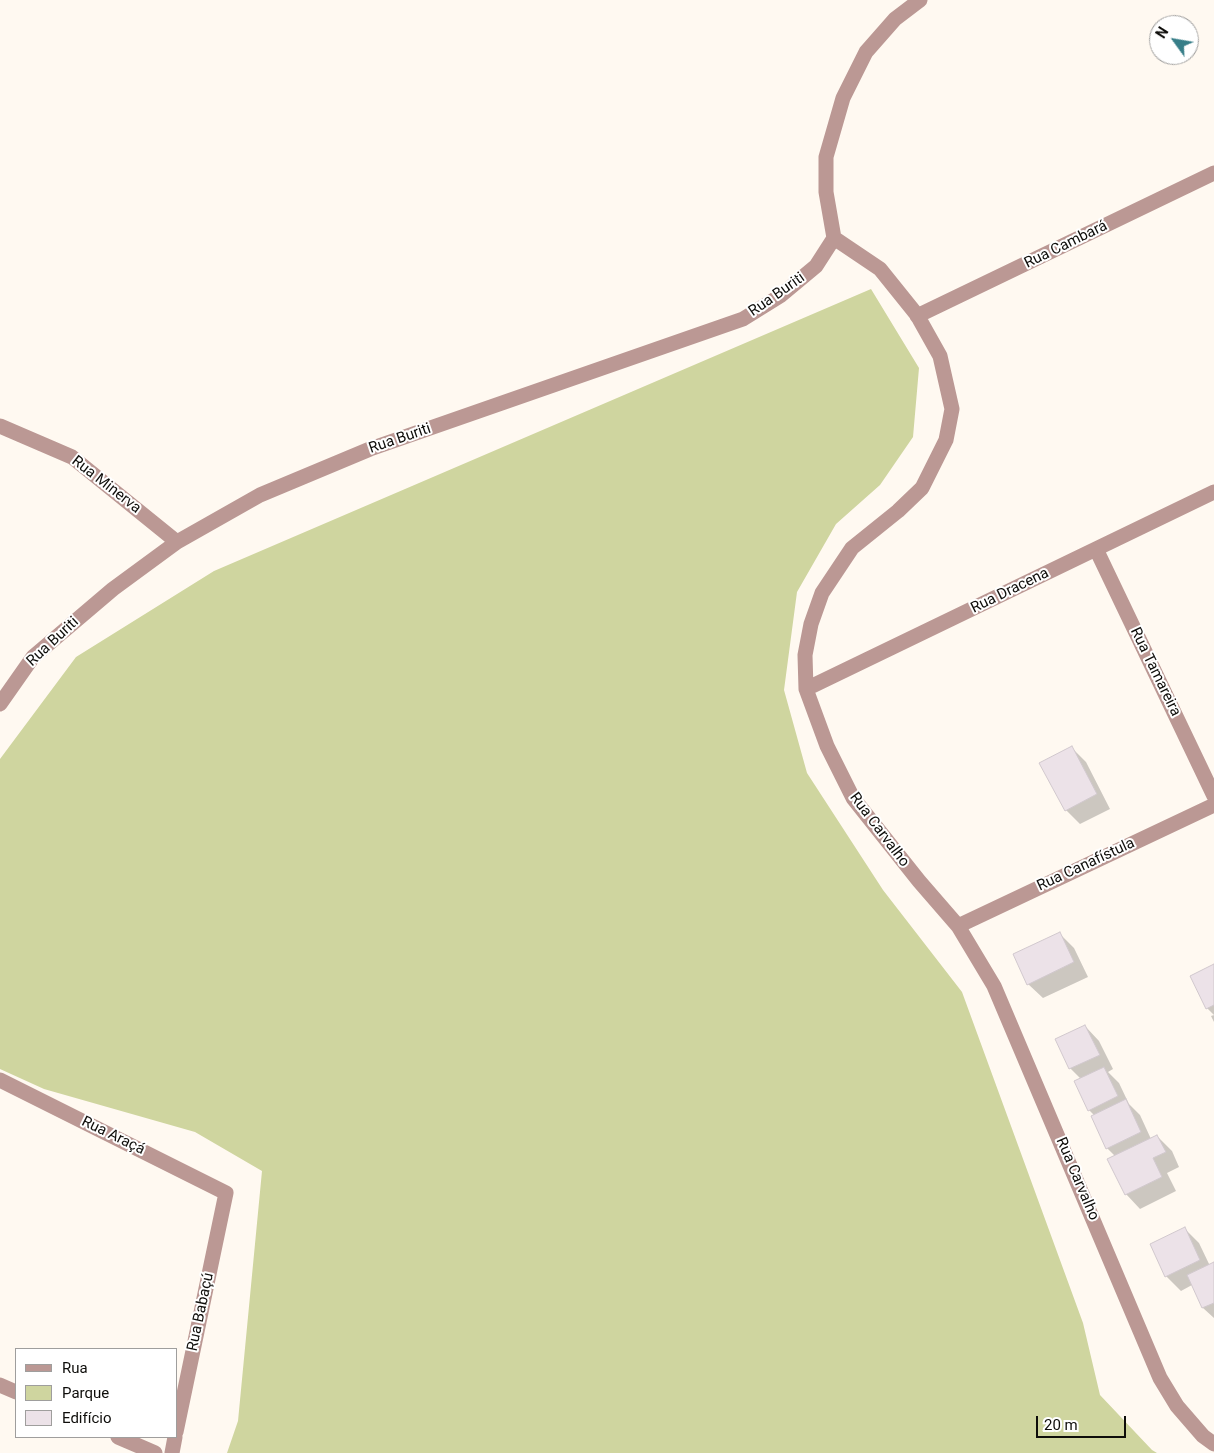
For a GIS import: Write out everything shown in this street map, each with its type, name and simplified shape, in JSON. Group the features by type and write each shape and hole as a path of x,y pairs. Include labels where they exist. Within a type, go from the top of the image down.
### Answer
{"street":[{"path":"834,238 826,192 826,157 843,98 866,52 895,19 920,0"},
{"name":"Rua Cambará","path":"917,316 1214,173"},
{"name":"Rua Carvalho","path":"834,238 880,269 917,316 940,356 952,409 946,440 922,488 898,511 852,548 826,586 811,624 806,655 806,689 827,746 853,798 919,882 958,926 994,986 1160,1378 1177,1406 1203,1436 1214,1444"},
{"name":"Rua Buriti","path":"0,704 33,657 113,588 178,542 260,495 370,449 743,319 780,296 816,266 834,238"},
{"name":"Rua Minerva","path":"0,426 72,457 178,542"},
{"name":"Rua Dracena","path":"806,689 1214,492"},
{"name":"Rua Tamareira","path":"1096,549 1214,796"},
{"name":"Rua Canafístula","path":"958,926 1214,805"},
{"name":"Rua Araçá","path":"0,1080 226,1193"},
{"name":"Rua Babaçú","path":"178,1422 226,1193"},
{"path":"0,1384 15,1392"},
{"path":"120,1438 155,1453"},
{"path":"172,1453 175,1438"}],"green space":[{"path":"871,289 919,368 913,437 880,485 836,524 797,592 784,690 807,773 883,890 962,992 1083,1323 1100,1395 1157,1453 227,1453 238,1421 262,1171 195,1132 44,1089 0,1069 0,759 76,657 214,571"}],"building":[{"path":"1072,746 1097,794 1065,811 1039,763"},
{"path":"1060,932 1074,962 1027,985 1013,954"},
{"path":"1214,964 1214,1005 1206,1009 1190,976"},
{"path":"1085,1025 1100,1055 1069,1069 1055,1039"},
{"path":"1104,1067 1118,1096 1088,1111 1074,1081"},
{"path":"1126,1099 1141,1132 1106,1149 1091,1116"},
{"path":"1157,1135 1166,1152 1153,1158 1162,1177 1125,1195 1107,1159"},
{"path":"1185,1227 1200,1260 1165,1277 1150,1244"},
{"path":"1214,1262 1214,1303 1202,1308 1187,1275"}]}
